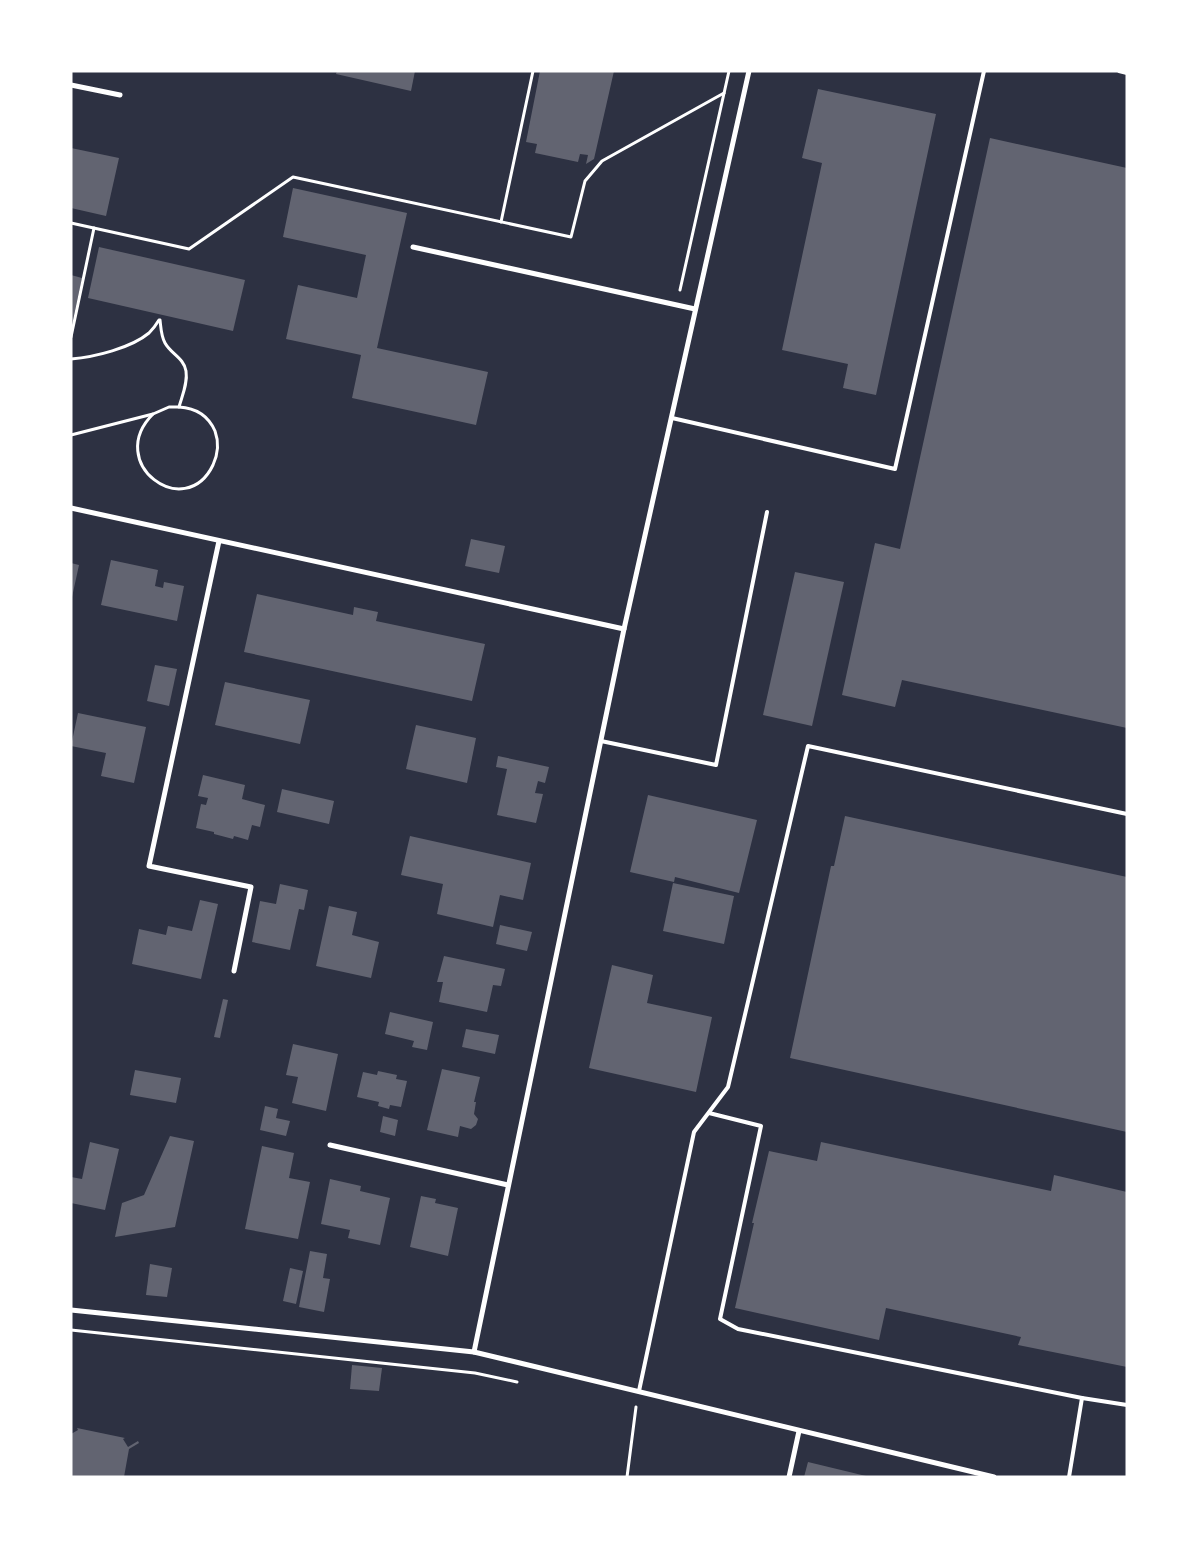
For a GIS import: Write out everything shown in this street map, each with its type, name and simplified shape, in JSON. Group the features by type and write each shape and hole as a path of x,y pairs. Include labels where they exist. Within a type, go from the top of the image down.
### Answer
{"street":[{"path":"474,1352 624,629 749,71"},
{"path":"71,85 120,95"},
{"path":"413,247 695,309"},
{"path":"71,508 624,629"},
{"path":"219,541 149,866 250,887 234,971"},
{"path":"330,1145 508,1185"},
{"path":"71,1310 474,1352 994,1477"},
{"path":"789,1477 799,1431"}],"lane":[{"path":"672,418 895,469 984,71"},
{"path":"1120,71 1127,73"},
{"path":"601,741 716,765 767,512"},
{"path":"638,1391 694,1132 728,1087 808,746 1127,814"},
{"path":"708,1113 761,1126 720,1319 738,1329 1082,1398 1127,1405"},
{"path":"1069,1477 1082,1398"}],"path":[{"path":"502,222 533,71"},
{"path":"677,304 729,71"},
{"path":"71,223 189,249 293,177 572,237 585,181 602,161 724,92"},
{"path":"71,337 94,228"},
{"path":"71,359 100,354 138,341 151,332 160,320 162,338 166,345 183,362 186,372 186,384 179,406"},
{"path":"71,435 179,406 196,410 210,421 217,437 217,454 211,470 198,483 189,487 171,488 161,485 153,480 142,466 137,450 138,441 144,423 153,414"},
{"path":"71,1330 475,1373 518,1382"},
{"path":"627,1477 638,1391"},
{"path":"627,1408 645,1412"}],"building":[{"path":"337,71 415,71 411,91 336,74"},
{"path":"540,71 614,71 594,159 586,164 588,155 580,154 578,162 535,153 537,144 526,142"},
{"path":"818,89 936,114 876,395 843,388 848,364 782,350 822,163 802,158"},
{"path":"990,138 1127,168 1127,728 902,680 895,707 842,695 875,543 900,549"},
{"path":"71,148 119,158 106,216 71,208"},
{"path":"293,188 407,213 377,348 488,372 476,425 352,398 361,355 286,339 298,285 357,298 366,255 283,237"},
{"path":"99,247 245,280 233,331 88,298"},
{"path":"71,275 82,278 72,324 71,324"},
{"path":"471,539 505,546 499,573 465,566"},
{"path":"111,560 158,570 155,586 163,588 164,582 184,586 177,621 101,605"},
{"path":"71,563 79,565 72,597 71,597"},
{"path":"795,572 844,582 812,726 763,715"},
{"path":"257,594 353,615 354,607 378,612 376,621 485,644 472,701 244,652"},
{"path":"155,665 177,669 169,706 147,701"},
{"path":"225,682 310,700 300,744 215,725"},
{"path":"78,713 146,727 134,783 101,776 106,753 71,746"},
{"path":"416,725 476,738 467,783 406,769"},
{"path":"498,756 549,767 545,783 538,781 535,793 543,794 536,823 497,815 507,769 496,767"},
{"path":"203,775 245,785 242,799 265,805 260,827 252,825 248,840 234,836 233,839 196,828 201,804 206,805 208,798 198,796"},
{"path":"282,789 334,801 329,824 277,812"},
{"path":"648,795 757,820 739,893 675,877 674,882 630,872"},
{"path":"845,816 1127,877 1127,1132 790,1058 831,866 834,866"},
{"path":"410,836 531,863 523,900 500,895 493,927 437,914 443,884 401,875"},
{"path":"673,883 734,896 724,944 663,931"},
{"path":"280,884 308,890 304,910 299,909 290,950 252,942 260,901 276,904"},
{"path":"200,900 218,904 201,979 132,964 139,929 166,935 168,926 192,931"},
{"path":"329,906 357,912 352,935 379,942 371,978 316,966"},
{"path":"500,925 532,932 527,951 496,944"},
{"path":"444,956 505,969 501,986 493,985 487,1012 439,1002 443,982 437,982"},
{"path":"612,965 653,975 647,1003 712,1017 696,1092 589,1068"},
{"path":"223,999 228,1000 220,1038 214,1037"},
{"path":"390,1012 433,1022 427,1050 412,1047 414,1041 385,1034"},
{"path":"466,1029 499,1035 495,1054 462,1047"},
{"path":"293,1044 338,1054 326,1111 292,1103 298,1077 286,1075"},
{"path":"442,1069 480,1077 474,1102 476,1102 474,1114 478,1119 476,1125 471,1129 460,1126 458,1137 427,1130"},
{"path":"135,1070 181,1078 176,1103 130,1095"},
{"path":"378,1071 397,1075 396,1079 407,1081 401,1107 390,1105 389,1109 378,1106 379,1102 357,1097 363,1072 377,1075"},
{"path":"265,1106 278,1109 276,1118 290,1121 286,1136 260,1130"},
{"path":"383,1116 398,1120 395,1136 380,1132"},
{"path":"170,1136 194,1141 175,1227 115,1237 122,1203 144,1195"},
{"path":"90,1142 119,1149 105,1210 71,1203 71,1177 82,1179"},
{"path":"821,1142 1051,1191 1054,1175 1127,1192 1127,1367 1018,1345 1021,1337 886,1308 879,1340 735,1308 769,1151 817,1161"},
{"path":"262,1146 294,1153 289,1178 310,1182 298,1239 245,1229"},
{"path":"330,1179 361,1186 360,1191 390,1198 380,1245 348,1238 350,1230 321,1224"},
{"path":"421,1196 436,1199 435,1203 458,1208 448,1256 410,1247"},
{"path":"310,1251 327,1254 323,1278 330,1279 324,1312 299,1307"},
{"path":"150,1264 172,1268 167,1297 146,1295"},
{"path":"290,1268 303,1271 296,1304 283,1301"},
{"path":"352,1365 382,1368 379,1391 350,1389"},
{"path":"77,1428 125,1438 123,1439 128,1447 138,1441 139,1443 129,1449 124,1477 71,1477 71,1434 78,1430"},
{"path":"808,1462 866,1476 866,1477 804,1477"}]}
